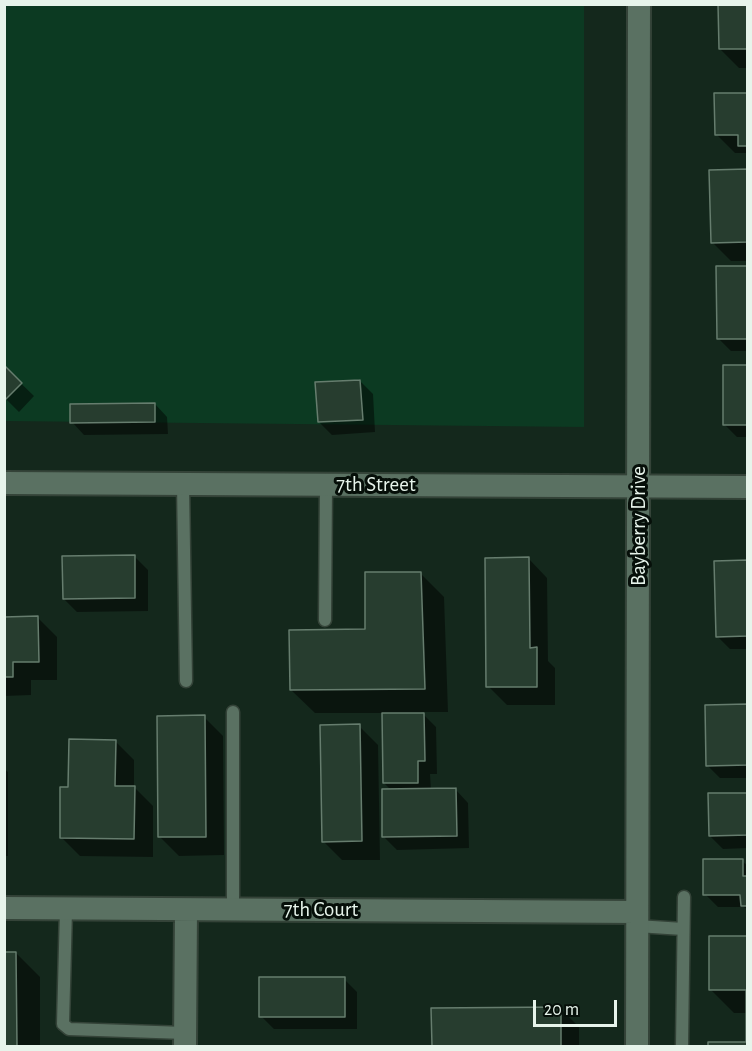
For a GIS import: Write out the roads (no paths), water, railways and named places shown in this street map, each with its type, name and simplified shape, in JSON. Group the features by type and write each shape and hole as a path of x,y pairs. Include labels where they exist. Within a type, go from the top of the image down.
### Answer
{"street":[{"name":"Bayberry Drive","path":"637,1047 639,4"},
{"name":"7th Street","path":"4,483 747,487"},
{"name":"7th Court","path":"4,908 233,910 637,919"},
{"path":"185,1040 186,910"}],"lane":[{"path":"183,484 186,681"},
{"path":"325,620 326,485"},
{"path":"233,910 234,712"},
{"path":"682,1047 684,897"},
{"path":"66,909 63,1024 69,1029 185,1040"},
{"path":"637,919 683,929"}]}
